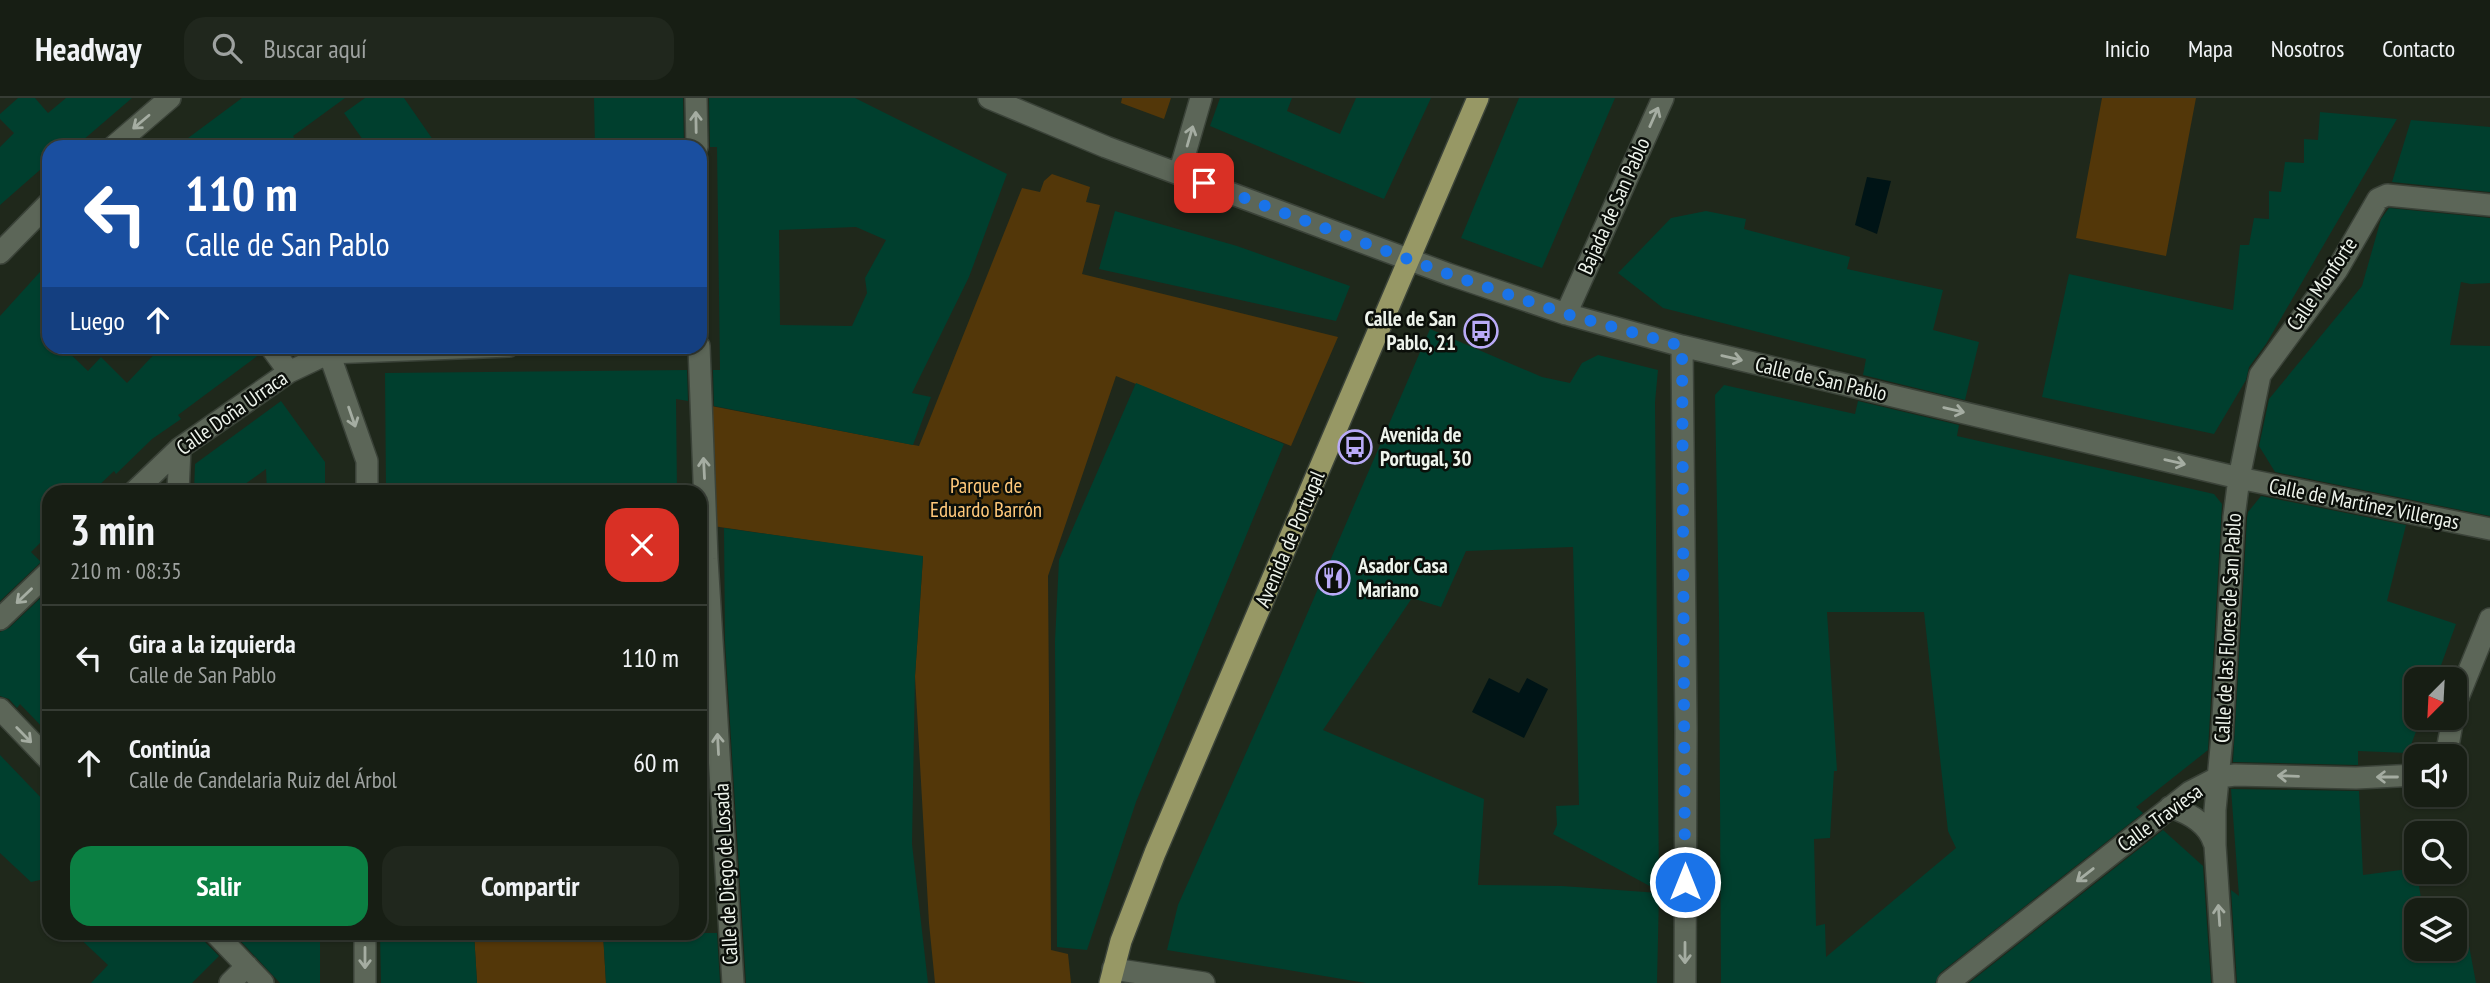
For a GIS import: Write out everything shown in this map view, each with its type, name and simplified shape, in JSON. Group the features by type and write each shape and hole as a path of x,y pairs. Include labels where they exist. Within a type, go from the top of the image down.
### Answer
{"main road":[{"name":"Avenida de Portugal","path":"1112,976 1124,931 1147,870 1478,98"}],"street":[{"path":"123,140 170,98"},
{"path":"696,98 696,140"},
{"name":"Calle de San Pablo","path":"989,98 1057,128 1179,174 1409,260 1566,314 1682,346 2239,478"},
{"path":"1179,174 1201,98"},
{"name":"Bajada de San Pablo","path":"1566,314 1663,98"},
{"name":"Calle Monforte","path":"2239,478 2260,374 2337,270 2378,199 2387,195 2490,205"},
{"path":"2,247 42,210"},
{"path":"1682,346 1686,730 1685,983"},
{"path":"276,354 289,372"},
{"name":"Calle Doña Urraca","path":"141,485 180,448 289,372 325,354"},
{"path":"330,354 368,461 367,485"},
{"name":"Calle de Diego de Losada","path":"699,354 704,485"},
{"path":"178,485 180,448"},
{"name":"Calle de Martínez Villergas","path":"2239,478 2490,529"},
{"name":"Calle de las Flores de San Pablo","path":"2224,983 2215,810 2234,517 2239,478"},
{"name":"Calle de Diego de Losada","path":"707,559 733,983"},
{"path":"0,619 42,579"},
{"path":"2468,673 2490,619"},
{"path":"0,709 42,753"},
{"name":"Calle Traviesa","path":"1948,983 2190,792 2219,777 2244,774 2356,778 2404,776"},
{"path":"2171,807 2199,821 2215,845"},
{"path":"222,940 263,983"},
{"path":"365,940 365,983"},
{"path":"230,983 247,966"},
{"path":"1112,976 1204,983"}],"green space":[{"path":"1122,98 1171,98 1164,119 1121,103"},
{"path":"2102,98 2196,98 2166,256 2076,238"},
{"name":"Parque de Eduardo Barrón","path":"1052,174 1090,187 1086,202 1100,205 1082,274 1338,337 1291,446 1116,376 1048,576 1051,950 1068,954 1071,983 935,983 915,676 923,557 707,525 701,404 919,446 1022,188 1040,192 1044,181"},
{"path":"474,940 603,940 606,983 477,983"}],"shaded area":[{"path":"1867,177 1891,181 1877,234 1855,225"},
{"path":"1489,678 1519,693 1527,678 1548,689 1524,738 1472,712"}],"building":[{"path":"18,98 35,98 48,113 66,98 132,98 83,140 42,140 42,168 0,205 0,147 14,133 0,119 0,114"},
{"path":"242,98 345,98 293,136 296,140 185,140"},
{"path":"365,98 404,98 433,140 363,140 344,113"},
{"path":"594,98 683,98 684,140 595,140"},
{"path":"709,98 855,98 1007,174 969,277 912,393 931,397 913,445 714,406 713,370 720,370 717,147 710,147","holes":["856,227 886,240 865,278 867,293 852,326 780,325 779,230"]},
{"path":"1220,98 1292,98 1287,111 1340,134 1356,98 1431,98 1384,199 1210,126"},
{"path":"1519,98 1615,98 1542,268 1461,238"},
{"path":"2320,112 2397,119 2266,344 2249,367 2246,380 2214,434 2042,397 2069,274 2233,310 2240,245 2249,245 2254,218 2269,219 2269,191 2281,192 2285,162 2304,163 2304,139 2318,140"},
{"path":"2411,120 2490,127 2490,192 2392,182"},
{"path":"2389,208 2490,218 2490,283 2461,282 2450,345 2490,346 2490,516 2275,472 2259,446 2269,399 2362,286 2381,219"},
{"path":"1115,211 1237,246 1350,286 1336,321 1099,269"},
{"path":"1706,211 1746,219 1744,229 1850,257 1847,269 1943,290 1933,330 1979,342 1965,400 1863,375 1866,359 1663,308 1618,273 1671,218"},
{"path":"42,270 42,354 70,354 88,371 101,357 127,383 154,354 260,354 178,415 181,419 152,439 116,474 114,471 99,485 42,485 42,541 31,552 41,562 0,601 0,316"},
{"path":"1430,329 1542,377 1570,383 1582,363 1598,355 1658,370 1655,402 1659,891 1553,834 1557,825 1556,806 1579,805 1573,547 1466,551 1441,607 1412,598 1323,730 1484,799 1478,885 1562,886 1659,893 1657,983 1366,983 1167,950 1178,905"},
{"path":"687,370 688,401 676,399 677,485 386,485 385,373"},
{"path":"1136,383 1284,444 1136,802 1087,950 1057,947 1055,641 1059,560"},
{"path":"1724,385 1855,414 1858,401 1959,425 1957,436 2214,494 2222,504 2208,750 2136,807 2143,813 1940,973 1935,983 1721,983 1715,395","holes":["1827,612 1924,612 1948,831 1956,848 1826,957 1825,924 1816,926 1814,839 1830,838 1834,771 1837,771"]},
{"path":"281,401 325,462 325,485 267,485 266,469 244,485 194,485 195,464"},
{"path":"2261,496 2406,525 2387,601 2456,624 2440,667 2404,667 2404,730 2417,730 2411,744 2404,744 2404,753 2358,751 2358,765 2233,762 2248,512"},
{"path":"724,528 923,556 915,676 912,844 928,983 746,983 725,641"},
{"path":"42,597 42,727 20,704 17,708 9,699 0,696 0,632 9,628"},
{"path":"0,755 42,799 42,880 31,882 0,853"},
{"path":"2231,789 2359,791 2363,875 2404,870 2404,884 2419,884 2421,898 2404,898 2404,961 2467,961 2467,935 2476,983 2237,983 2231,890 2239,896"},
{"path":"2163,830 2203,866 2211,983 1969,983"},
{"path":"707,933 717,933 720,983 606,983 603,940 707,940"},
{"path":"81,940 204,940 219,956 192,983 91,983 108,965"},
{"path":"240,940 320,940 320,983 280,983"},
{"path":"380,940 474,940 477,983 381,983"}],"place":[{"name":"Calle de San Pablo, 21","path":"1481,331"},
{"name":"Avenida de Portugal, 30","path":"1355,447"},
{"name":"Asador Casa Mariano","path":"1333,578"}],"route":[{"path":"1204,183 1448,274 1566,314 1682,346 1685,882"}]}
